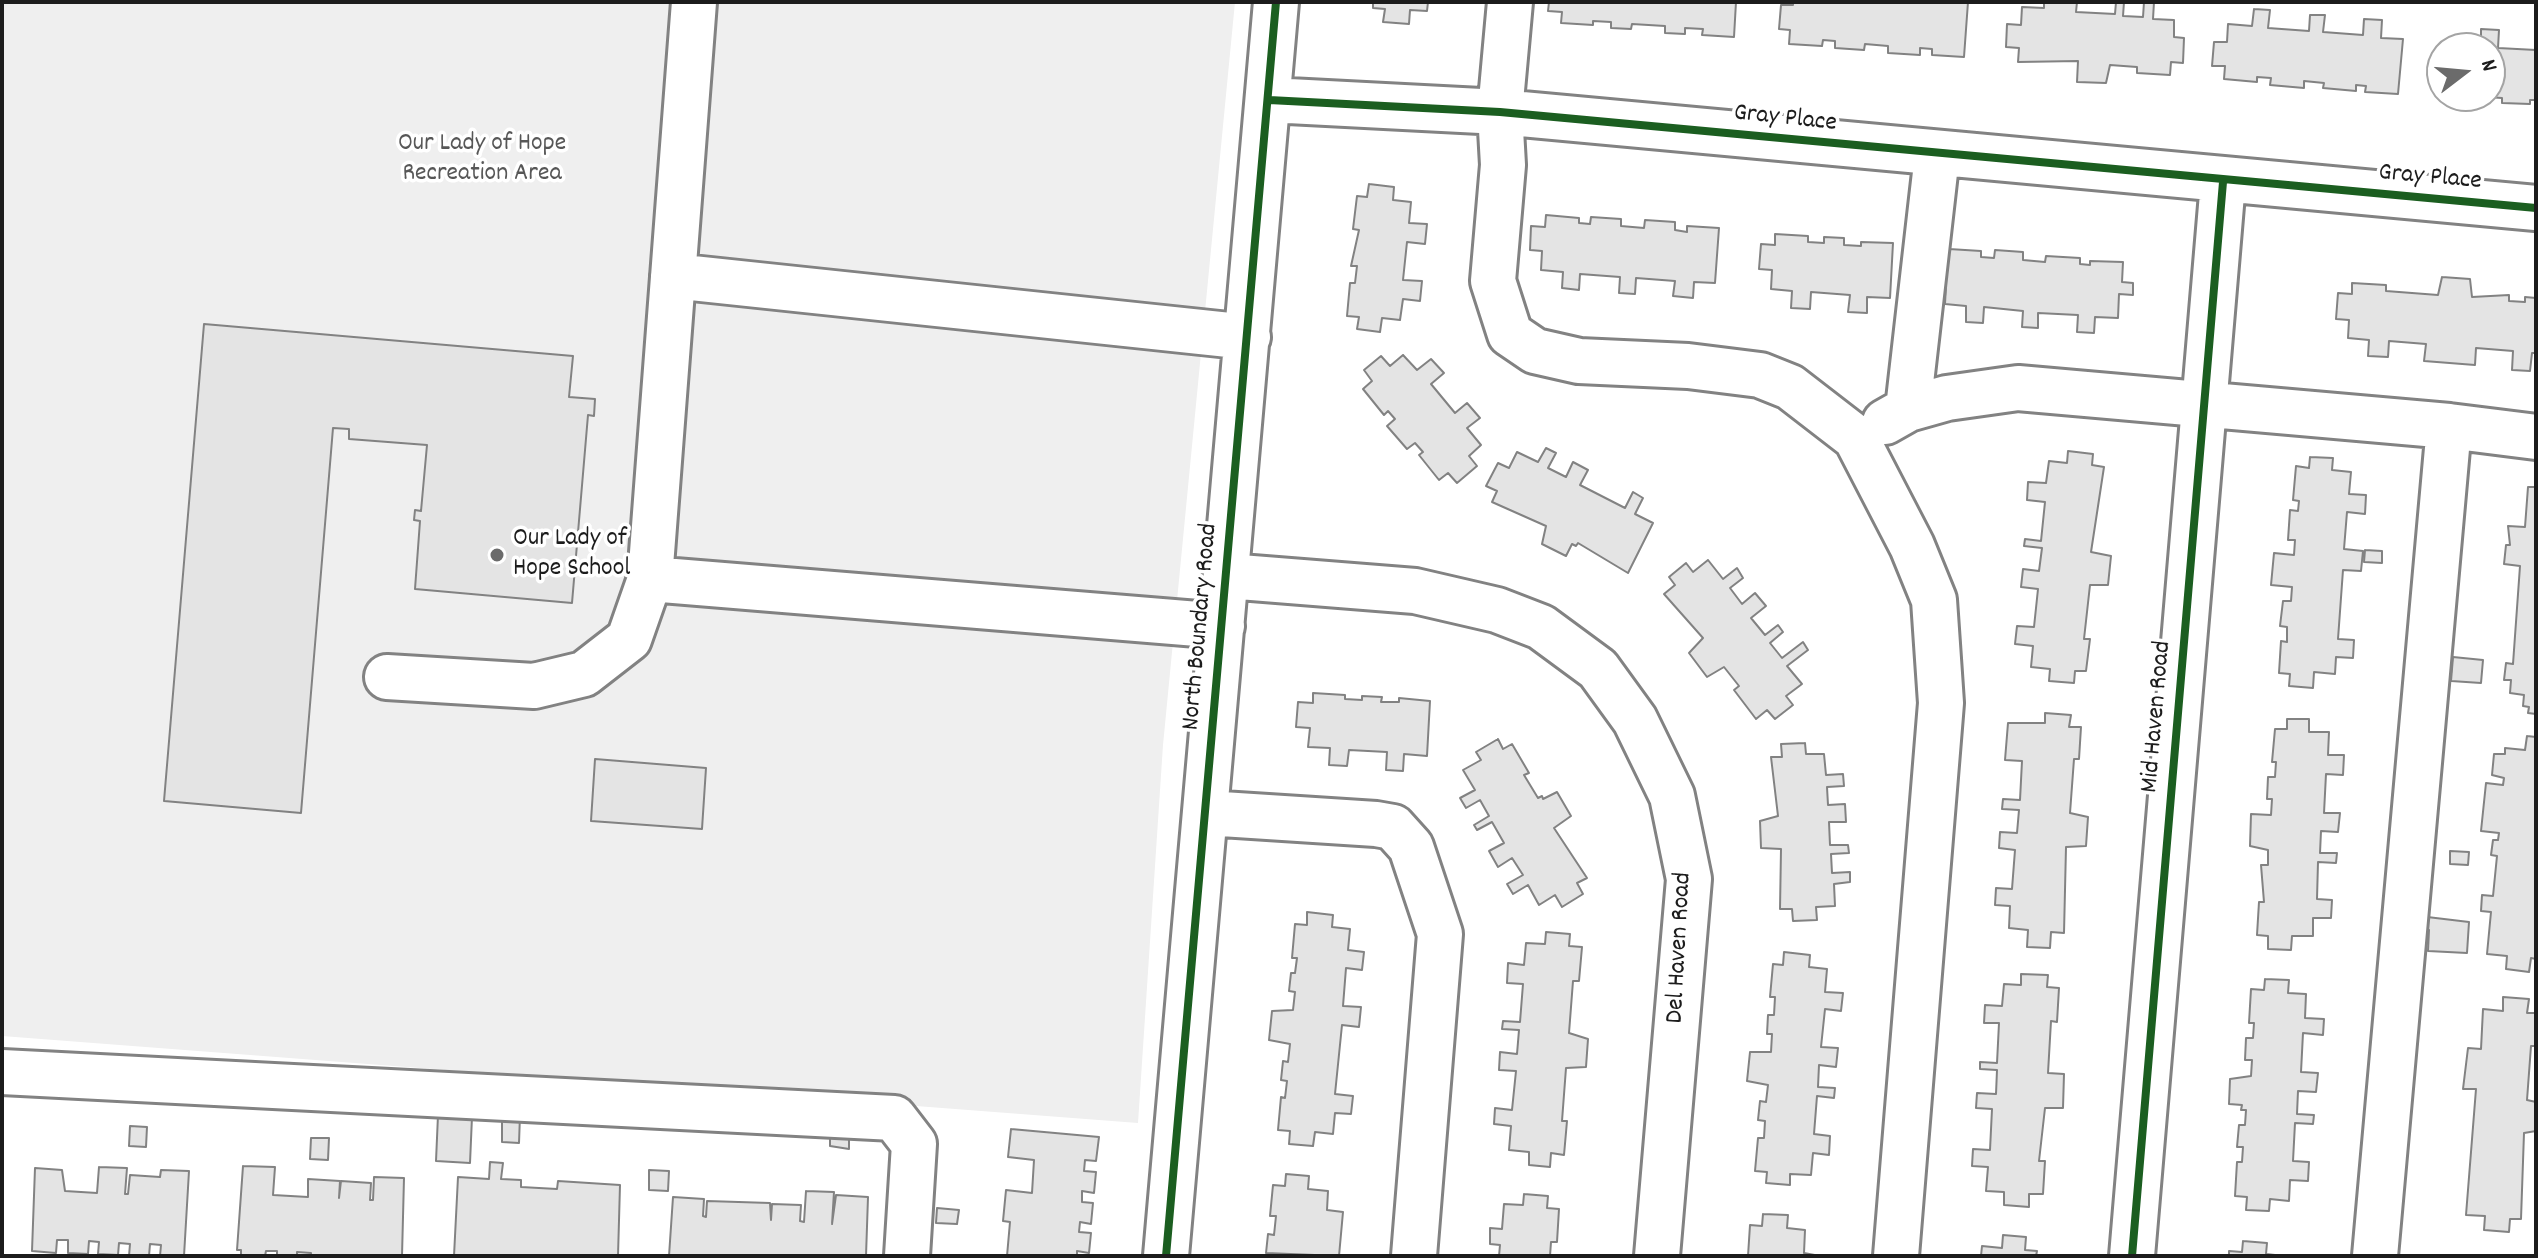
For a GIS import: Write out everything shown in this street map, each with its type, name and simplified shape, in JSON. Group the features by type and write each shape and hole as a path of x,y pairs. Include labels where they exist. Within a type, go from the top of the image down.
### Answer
{"street":[{"path":"387,677 534,686 584,674 629,639 650,579 694,2"},
{"name":"North Boundary Road","path":"1166,1256 1276,2"},
{"path":"1510,2 1500,112 1503,165 1493,281 1510,334 1535,351 1579,361 1688,366 1760,375 1790,387 1856,438 1912,546 1934,600 1938,621 1941,703 1896,1256"},
{"name":"Gray Place","path":"1269,100 1500,112 2223,182 2536,208"},
{"path":"1908,409 1937,155"},
{"name":"Mid Haven Road","path":"2132,1256 2223,182"},
{"path":"673,276 1248,337"},
{"path":"1856,438 1908,409 1947,398 2018,388 2449,426 2536,437"},
{"path":"2375,1256 2449,426"},
{"name":"Del Haven Road","path":"1227,576 1415,591 1497,610 1541,627 1598,669 1635,720 1672,796 1689,879 1657,1256"},
{"path":"650,579 1222,626"},
{"path":"1206,813 1376,824 1393,827 1411,847 1440,934 1414,1256"},
{"path":"2,1072 894,1118 914,1144 907,1256"}],"green space":[{"name":"Our Lady of Hope Recreation Area","path":"2,2 1235,2 1163,745 1138,1123 2,1036"}],"building":[{"path":"1373,2 1428,2 1427,11 1410,10 1409,24 1383,22 1385,9 1373,8"},
{"path":"1549,2 1736,2 1734,37 1702,35 1703,29 1685,28 1685,34 1665,33 1665,26 1632,24 1631,29 1611,28 1611,22 1593,21 1593,25 1561,23 1562,12 1548,11"},
{"path":"1793,2 1968,2 1964,57 1932,55 1932,49 1920,48 1920,55 1888,53 1888,46 1865,44 1864,50 1835,48 1835,41 1823,40 1822,46 1789,44 1790,30 1779,29 1781,5 1793,5"},
{"path":"2044,2 2077,2 2076,12 2115,14 2116,2 2124,2 2123,16 2143,17 2144,2 2154,2 2153,19 2174,20 2174,37 2184,38 2183,63 2171,62 2170,75 2137,73 2137,67 2110,65 2106,83 2077,82 2078,61 2018,62 2019,48 2006,47 2007,24 2021,25 2022,7 2044,8"},
{"path":"2254,9 2270,10 2268,28 2309,31 2310,15 2325,15 2323,32 2363,35 2364,19 2382,20 2381,38 2403,39 2398,94 2365,92 2366,86 2356,85 2356,91 2323,88 2324,83 2304,81 2304,88 2270,85 2271,78 2257,77 2257,82 2224,79 2225,66 2212,66 2214,42 2227,42 2228,24 2252,26"},
{"path":"2481,29 2499,30 2499,32 2481,32"},
{"path":"2506,48 2536,50 2536,100 2530,100 2530,104 2506,103"},
{"path":"1369,184 1394,187 1393,200 1411,202 1409,223 1427,224 1425,244 1407,242 1403,280 1422,281 1420,301 1403,299 1400,320 1382,318 1380,332 1357,329 1359,317 1347,316 1350,283 1355,283 1357,266 1351,266 1359,230 1353,229 1357,196 1367,197"},
{"path":"1546,215 1579,218 1579,223 1590,224 1591,217 1621,219 1621,226 1644,228 1645,220 1675,222 1675,230 1687,232 1687,226 1719,228 1715,283 1694,282 1693,298 1673,296 1675,281 1636,278 1635,294 1619,293 1620,277 1580,274 1579,290 1562,288 1563,272 1541,270 1542,251 1530,250 1531,226 1545,227"},
{"path":"1775,234 1808,236 1808,242 1824,243 1824,237 1844,238 1844,245 1893,243 1890,298 1867,297 1867,313 1848,312 1850,295 1811,292 1810,309 1791,308 1792,291 1771,289 1772,270 1759,269 1761,244 1775,245"},
{"path":"1949,249 1981,251 1981,257 1994,258 1995,250 2023,252 2023,260 2045,262 2046,256 2080,258 2080,264 2090,265 2090,261 2123,262 2122,282 2133,283 2133,295 2119,294 2118,318 2095,317 2094,333 2077,332 2078,315 2038,313 2038,328 2022,327 2023,311 1984,307 1983,323 1966,322 1966,306 1945,304 1946,285 1934,284 1935,258 1948,259"},
{"path":"2442,277 2470,279 2472,297 2509,295 2509,301 2525,302 2525,297 2536,298 2536,353 2532,353 2530,371 2512,370 2513,351 2476,348 2475,365 2424,361 2426,344 2389,341 2388,357 2368,356 2369,340 2348,338 2349,320 2336,319 2338,293 2352,294 2352,283 2386,285 2386,291 2438,295"},
{"name":"Our Lady of Hope School","path":"204,324 573,356 569,397 595,399 594,416 588,415 572,603 415,589 420,521 414,520 415,510 421,511 427,445 349,439 349,429 333,428 301,813 164,801"},
{"path":"1403,355 1417,370 1431,359 1444,373 1431,384 1455,413 1467,403 1480,418 1467,428 1481,445 1469,456 1477,466 1457,483 1448,473 1439,480 1419,455 1423,452 1415,443 1407,449 1387,426 1395,419 1388,411 1384,415 1363,389 1372,381 1364,370 1381,356 1390,366"},
{"path":"1546,448 1556,453 1548,468 1566,477 1573,462 1588,470 1580,485 1625,508 1633,492 1643,498 1635,514 1653,523 1628,573 1578,543 1576,546 1572,544 1566,556 1542,544 1546,526 1492,502 1497,491 1486,486 1498,463 1509,468 1517,452 1538,462"},
{"path":"2068,451 2093,454 2092,465 2104,467 2091,552 2111,556 2108,585 2090,585 2084,639 2090,639 2086,671 2075,671 2074,683 2049,681 2050,669 2031,667 2033,646 2015,644 2017,626 2034,627 2038,589 2021,587 2023,569 2039,571 2042,548 2024,546 2025,539 2041,541 2045,502 2027,500 2028,482 2046,483 2049,461 2067,463"},
{"path":"2310,457 2333,458 2332,470 2351,472 2349,494 2366,495 2365,514 2347,512 2344,549 2363,551 2361,571 2343,570 2338,639 2354,640 2353,658 2336,657 2335,674 2314,672 2313,688 2289,686 2290,674 2279,673 2281,641 2287,642 2287,627 2280,626 2283,601 2291,601 2292,587 2271,585 2274,553 2294,555 2295,540 2288,540 2290,510 2298,511 2299,501 2293,500 2296,466 2309,468"},
{"path":"2528,487 2536,487 2536,714 2528,713 2529,707 2523,706 2524,695 2510,693 2511,680 2504,680 2506,663 2513,664 2520,566 2504,564 2506,545 2510,545 2508,526 2525,527"},
{"path":"2365,550 2382,551 2382,563 2364,562"},
{"path":"1708,560 1723,579 1737,568 1743,578 1730,588 1742,604 1755,593 1766,606 1751,618 1765,635 1778,625 1783,632 1770,643 1782,658 1803,642 1808,650 1787,666 1802,684 1786,696 1793,705 1775,719 1767,710 1756,719 1734,690 1739,686 1724,667 1707,677 1689,653 1703,638 1664,594 1675,585 1669,577 1686,563 1693,572"},
{"path":"2453,657 2483,660 2481,683 2451,681"},
{"path":"1313,693 1345,695 1345,699 1362,700 1362,696 1382,697 1381,702 1399,702 1399,698 1430,701 1427,756 1404,754 1403,771 1386,770 1387,752 1349,750 1347,766 1329,765 1330,748 1308,747 1310,728 1296,727 1298,702 1313,703"},
{"path":"2045,713 2071,715 2069,727 2081,727 2079,759 2074,759 2070,813 2088,817 2086,846 2066,847 2064,933 2051,932 2050,948 2027,947 2028,930 2009,928 2010,906 1995,905 1996,888 2012,889 2015,850 1999,848 2000,832 2017,833 2019,810 2002,809 2003,799 2020,800 2022,761 2005,760 2008,723 2045,723"},
{"path":"2287,719 2309,719 2309,732 2329,732 2328,755 2344,755 2343,775 2326,774 2324,813 2340,813 2338,832 2321,831 2320,853 2337,853 2336,863 2318,862 2317,899 2332,900 2331,918 2313,918 2313,936 2292,936 2291,950 2268,949 2268,936 2257,935 2259,902 2264,902 2261,865 2268,865 2268,850 2250,846 2251,814 2271,815 2272,799 2267,799 2268,777 2275,777 2276,762 2272,762 2275,729 2287,729"},
{"path":"2527,736 2536,737 2536,959 2531,958 2529,972 2506,969 2507,956 2487,954 2491,912 2481,911 2482,895 2493,896 2497,856 2491,855 2493,840 2498,840 2499,833 2481,831 2486,783 2503,785 2504,778 2492,775 2494,754 2505,754 2505,748 2525,750"},
{"path":"1498,739 1503,749 1512,744 1529,773 1524,775 1538,798 1542,796 1543,799 1557,792 1571,816 1554,828 1587,878 1577,883 1583,894 1562,907 1555,895 1539,905 1528,885 1513,894 1507,884 1523,875 1512,858 1498,867 1489,851 1504,843 1492,822 1477,830 1474,825 1489,816 1480,800 1466,808 1460,798 1475,790 1463,770 1481,760 1476,752"},
{"path":"1805,743 1806,754 1824,754 1826,775 1843,774 1844,786 1827,787 1828,805 1845,804 1846,822 1829,822 1830,845 1848,845 1849,853 1831,854 1832,873 1850,872 1850,882 1834,884 1835,906 1816,907 1817,920 1793,921 1792,909 1780,909 1781,849 1761,848 1760,821 1778,816 1771,757 1782,757 1781,744"},
{"path":"595,759 706,768 702,829 591,821"},
{"path":"2450,851 2469,852 2468,865 2450,864"},
{"path":"1307,912 1333,915 1332,927 1350,929 1348,950 1364,952 1362,970 1346,968 1343,1006 1361,1007 1359,1027 1342,1025 1335,1094 1353,1096 1351,1114 1335,1113 1333,1134 1315,1132 1313,1146 1289,1144 1290,1131 1278,1130 1281,1097 1285,1098 1287,1081 1281,1080 1283,1061 1288,1062 1290,1044 1269,1040 1272,1011 1293,1010 1295,992 1289,991 1297,958 1292,958 1295,924 1307,925"},
{"path":"2419,916 2469,922 2467,953 2428,951 2429,930 2418,929"},
{"path":"1546,932 1570,934 1569,946 1582,947 1579,981 1573,981 1569,1033 1588,1039 1586,1067 1566,1068 1562,1121 1567,1121 1564,1155 1551,1153 1550,1167 1529,1165 1529,1152 1509,1150 1511,1126 1494,1124 1495,1108 1512,1110 1516,1071 1499,1070 1500,1052 1517,1054 1519,1030 1502,1029 1503,1021 1520,1022 1523,984 1507,983 1508,963 1524,965 1526,943 1545,944"},
{"path":"1784,952 1810,955 1809,967 1827,969 1825,992 1843,993 1841,1011 1825,1009 1821,1047 1838,1048 1836,1067 1819,1065 1818,1087 1835,1088 1834,1098 1817,1096 1814,1134 1830,1136 1829,1155 1813,1153 1811,1175 1790,1174 1790,1185 1766,1183 1767,1172 1755,1171 1758,1138 1764,1138 1765,1121 1758,1120 1760,1101 1766,1102 1768,1085 1747,1081 1750,1052 1771,1052 1772,1034 1767,1034 1768,1015 1774,1015 1775,997 1770,997 1773,964 1783,965"},
{"path":"2021,974 2048,975 2047,987 2059,988 2057,1022 2051,1021 2048,1073 2064,1074 2063,1108 2045,1108 2039,1161 2045,1161 2043,1194 2029,1194 2029,1207 2004,1205 2004,1192 1986,1191 1988,1167 1972,1166 1973,1149 1990,1150 1992,1109 1976,1108 1977,1093 1996,1094 1997,1070 1980,1069 1980,1062 1997,1063 1999,1023 1984,1023 1985,1005 2002,1006 2004,984 2021,985"},
{"path":"2265,979 2289,980 2288,993 2306,994 2305,1018 2324,1019 2323,1035 2303,1033 2301,1072 2318,1073 2316,1092 2298,1091 2297,1114 2314,1115 2313,1124 2295,1123 2293,1161 2309,1162 2308,1181 2290,1180 2289,1201 2270,1199 2269,1211 2246,1210 2247,1197 2235,1196 2237,1162 2242,1162 2243,1147 2237,1147 2239,1125 2245,1125 2246,1110 2241,1110 2242,1105 2229,1104 2230,1079 2251,1076 2252,1060 2245,1060 2246,1038 2253,1038 2254,1023 2249,1023 2251,989 2264,990"},
{"path":"2503,997 2529,999 2527,1013 2536,1013 2536,1046 2531,1046 2527,1100 2536,1102 2536,1131 2524,1133 2521,1219 2510,1219 2509,1232 2484,1230 2485,1216 2466,1215 2476,1089 2463,1089 2468,1048 2481,1049 2483,1009 2503,1011"},
{"path":"438,1115 472,1117 470,1163 436,1161"},
{"path":"502,1115 520,1115 519,1143 502,1142"},
{"path":"130,1126 147,1127 146,1147 129,1146"},
{"path":"849,1129 849,1149 830,1146 830,1132"},
{"path":"1011,1129 1099,1137 1096,1161 1085,1160 1084,1171 1096,1172 1094,1193 1082,1191 1082,1202 1093,1203 1091,1224 1080,1222 1079,1232 1091,1233 1089,1253 1077,1251 1077,1256 1007,1256 1010,1222 1003,1221 1006,1190 1032,1193 1034,1160 1008,1157"},
{"path":"311,1138 329,1138 328,1160 310,1159"},
{"path":"490,1162 503,1163 501,1179 521,1180 521,1187 557,1189 558,1181 620,1185 618,1256 454,1256 458,1177 489,1179"},
{"path":"243,1166 275,1167 273,1195 308,1197 308,1179 340,1181 339,1198 341,1181 371,1183 370,1200 373,1200 374,1177 404,1178 402,1256 311,1256 311,1253 297,1252 297,1256 277,1256 277,1251 266,1251 265,1256 241,1256 241,1250 237,1250"},
{"path":"99,1167 127,1168 125,1194 128,1194 130,1175 160,1177 161,1170 189,1171 184,1256 160,1256 161,1245 150,1244 149,1256 129,1256 130,1244 119,1243 118,1255 98,1254 99,1242 89,1241 88,1254 68,1253 68,1240 57,1240 56,1253 32,1251 35,1168 62,1170 65,1191 97,1193"},
{"path":"649,1170 669,1171 668,1191 649,1190"},
{"path":"1286,1174 1309,1176 1308,1189 1328,1191 1327,1210 1343,1212 1339,1256 1266,1253 1268,1234 1274,1235 1276,1216 1270,1216 1273,1185 1285,1186"},
{"path":"806,1191 834,1192 832,1224 836,1195 868,1197 866,1256 669,1256 673,1197 704,1199 703,1216 706,1217 707,1201 770,1203 771,1220 772,1204 801,1205 800,1221 804,1222"},
{"path":"1524,1194 1548,1196 1547,1208 1559,1209 1557,1242 1551,1242 1550,1256 1499,1256 1500,1245 1490,1244 1490,1228 1502,1229 1504,1204 1523,1205"},
{"path":"937,1208 959,1210 957,1224 936,1223"},
{"path":"1763,1214 1788,1215 1787,1228 1805,1230 1804,1253 1820,1256 1748,1256 1750,1225 1762,1226"},
{"path":"2003,1235 2026,1237 2025,1250 2037,1251 2036,1256 1981,1256 1982,1246 2002,1248"},
{"path":"2243,1241 2267,1243 2266,1254 2284,1256 2229,1256 2229,1251 2242,1252"}],"cycle path":[{"path":"1166,1256 1276,2"},
{"path":"1269,100 1500,112 2536,208"},
{"path":"2132,1256 2223,182"}],"place":[{"name":"Our Lady of Hope School","path":"497,555"}]}
